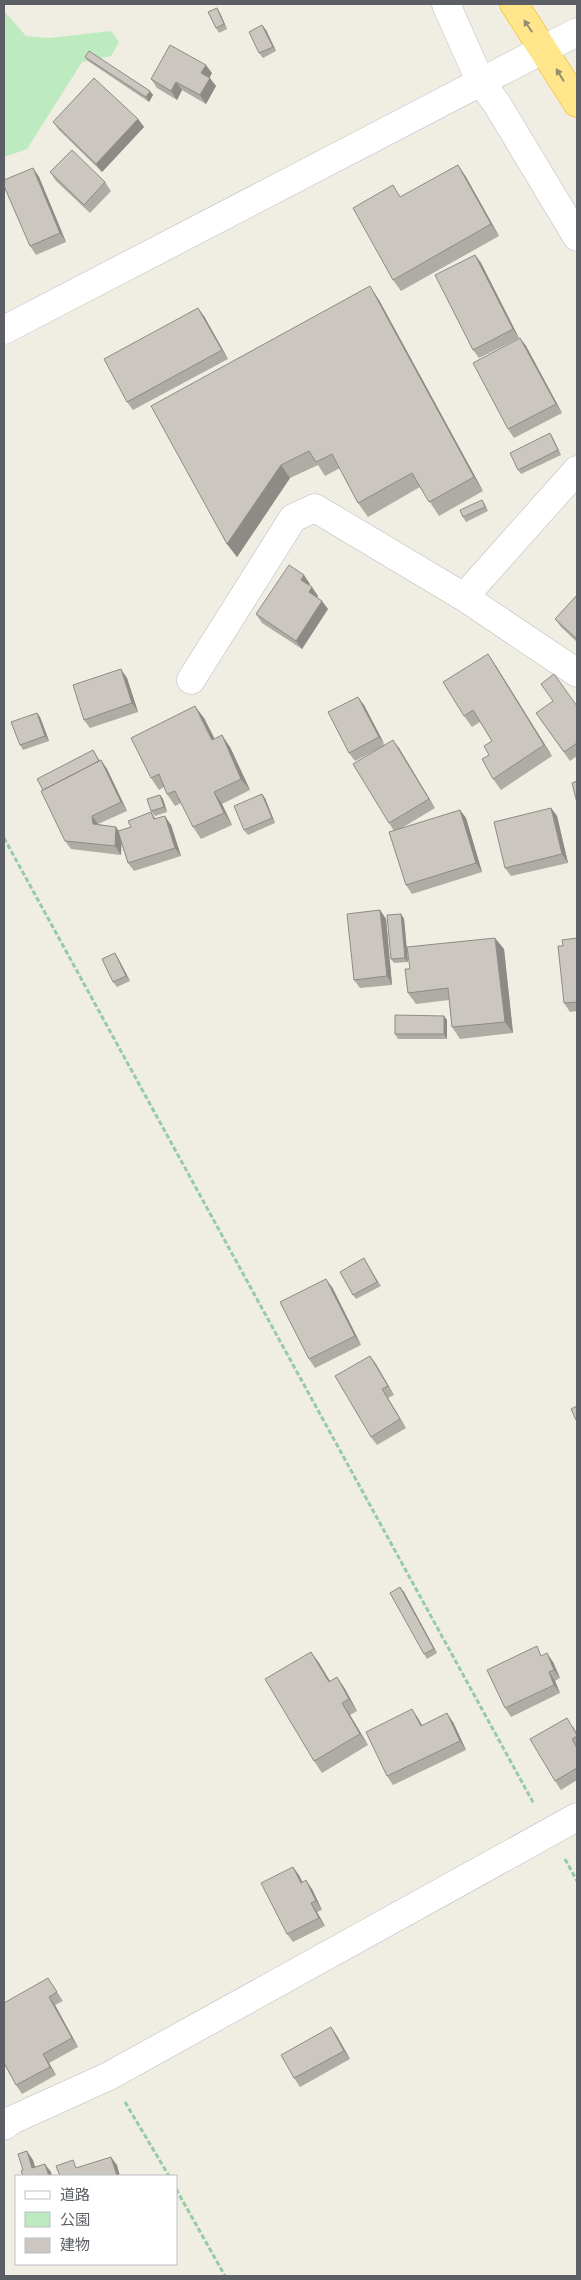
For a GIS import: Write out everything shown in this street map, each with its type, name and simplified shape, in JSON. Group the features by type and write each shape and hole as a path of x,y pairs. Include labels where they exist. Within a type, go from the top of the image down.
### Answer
{"highway":[{"path":"514,4 577,103"}],"street":[{"path":"446,4 480,81 497,104 577,237"},
{"path":"4,330 577,32"},
{"path":"464,596 577,470"},
{"path":"191,680 292,518 315,508 464,596 577,673"},
{"path":"6,2117 109,2076 167,2042 577,1817"}],"path":[{"path":"4,838 550,1832"},
{"path":"109,2076 168,2175"},
{"path":"178,2193 225,2276"}],"green space":[{"path":"4,11 26,36 49,38 111,31 119,42 111,56 82,62 27,149 4,157"}],"building":[{"path":"217,8 224,24 216,28 208,12"},
{"path":"262,25 273,47 259,53 249,32"},
{"path":"170,45 206,65 201,73 210,78 200,95 176,82 171,91 151,79"},
{"path":"89,51 150,91 146,97 85,57"},
{"path":"94,78 138,119 96,164 53,122"},
{"path":"72,150 105,182 84,205 50,172"},
{"path":"458,165 491,224 393,280 353,208 393,185 400,197"},
{"path":"33,168 60,233 30,246 4,186 4,180"},
{"path":"475,255 513,329 473,350 435,275"},
{"path":"370,286 474,477 429,502 412,473 358,503 332,454 316,462 309,451 281,465 227,544 151,406"},
{"path":"198,308 222,350 127,402 104,359"},
{"path":"520,338 556,404 508,429 473,363"},
{"path":"550,433 558,450 518,470 510,453"},
{"path":"482,500 485,507 463,517 460,510"},
{"path":"289,565 304,575 301,580 312,587 309,592 322,601 296,641 256,614"},
{"path":"577,595 577,639 555,619"},
{"path":"488,654 544,745 493,779 482,759 489,755 484,746 492,741 473,710 464,716 443,682"},
{"path":"121,669 132,703 84,720 73,685"},
{"path":"554,674 577,706 577,743 564,752 536,713 553,701 541,684"},
{"path":"358,697 379,737 349,753 328,712"},
{"path":"195,706 212,740 222,735 241,779 214,792 224,813 193,827 175,791 167,794 159,774 151,778 131,738"},
{"path":"37,713 45,736 20,745 11,722"},
{"path":"393,740 429,799 389,823 353,764"},
{"path":"93,750 99,761 43,790 37,779"},
{"path":"101,760 121,802 92,816 93,824 116,827 115,846 65,841 41,791"},
{"path":"577,781 577,803 572,783"},
{"path":"262,794 272,818 244,830 234,806"},
{"path":"160,795 164,807 151,811 147,799"},
{"path":"551,808 562,854 505,868 494,822"},
{"path":"460,810 476,863 406,885 389,832"},
{"path":"151,812 154,819 165,816 175,848 128,863 118,831 131,827 128,821"},
{"path":"380,910 387,976 354,980 347,914"},
{"path":"401,914 405,958 391,959 387,915"},
{"path":"495,938 505,1022 452,1027 448,988 408,993 405,969 410,969 407,947"},
{"path":"577,938 577,1002 564,1003 558,946 563,946 562,940"},
{"path":"115,953 126,976 113,982 102,959"},
{"path":"395,1015 444,1016 444,1034 395,1034"},
{"path":"364,1258 377,1282 353,1295 340,1272"},
{"path":"326,1279 355,1336 309,1359 280,1302"},
{"path":"370,1356 388,1386 382,1389 400,1419 371,1437 335,1376"},
{"path":"577,1406 577,1419 576,1420 571,1409"},
{"path":"400,1587 434,1649 424,1654 390,1593"},
{"path":"537,1646 541,1656 547,1653 554,1670 549,1672 554,1685 505,1708 487,1670"},
{"path":"311,1652 329,1682 337,1677 349,1699 342,1703 360,1734 314,1761 265,1679"},
{"path":"412,1709 421,1726 447,1713 460,1741 387,1776 366,1732"},
{"path":"567,1718 577,1735 572,1739 577,1748 577,1768 555,1781 530,1739"},
{"path":"293,1867 301,1883 306,1880 316,1901 311,1903 319,1918 287,1934 261,1883"},
{"path":"48,1978 57,1992 49,1997 72,2038 43,2054 50,2067 16,2085 4,2063 4,2003"},
{"path":"331,2027 344,2051 294,2078 281,2055"},
{"path":"27,2151 32,2168 45,2164 49,2175 23,2175 18,2154"},
{"path":"111,2157 117,2175 60,2175 56,2166 73,2160 76,2168"}]}
